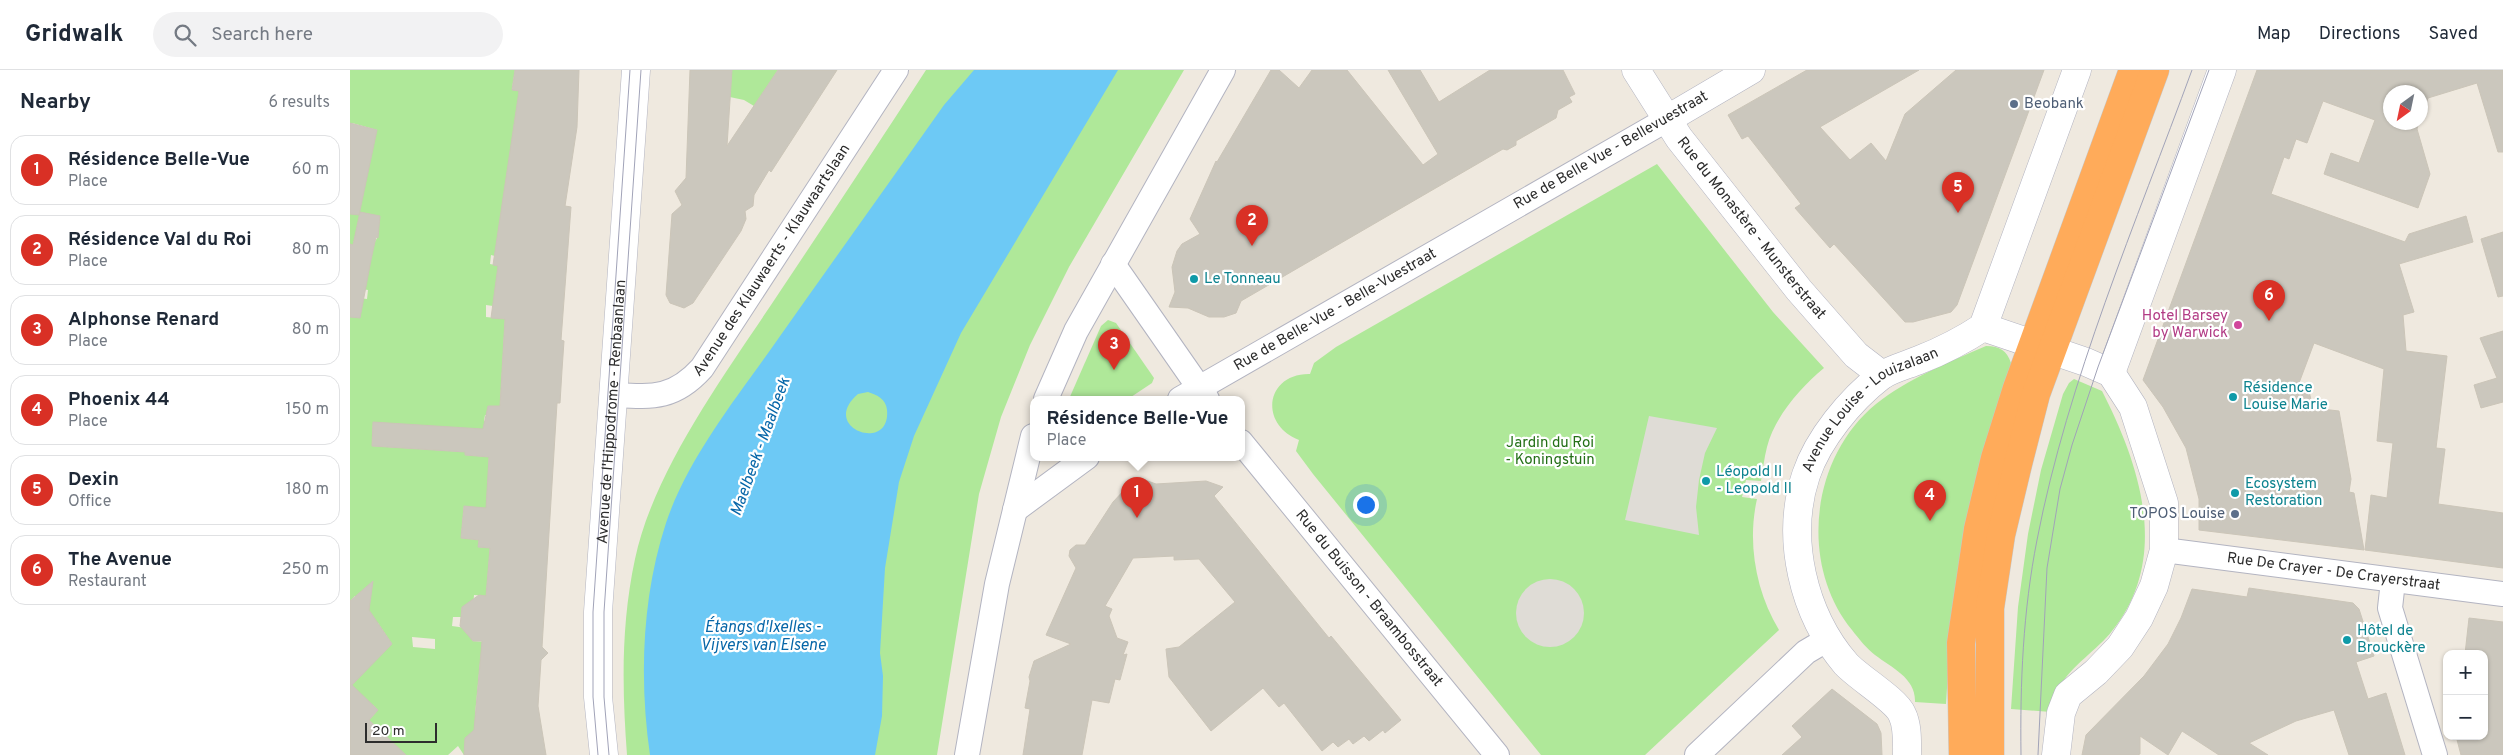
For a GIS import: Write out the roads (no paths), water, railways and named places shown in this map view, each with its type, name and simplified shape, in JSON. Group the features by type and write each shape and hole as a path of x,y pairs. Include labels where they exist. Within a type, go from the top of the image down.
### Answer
{"highway":[{"path":"1990,755 1990,608 2001,535 2036,394 2043,347 2133,70"},
{"path":"1963,755 1961,643 1978,530 1995,458 2043,347 2155,70"}],"main road":[{"name":"Avenue de l'Hippodrome - Renbaanlaan","path":"604,755 598,697 598,612 636,70"},
{"name":"Rue du Monastère - Munsterstraat","path":"1636,70 1666,120 1799,290 1856,355 1882,375"},
{"name":"Rue de Belle Vue - Bellevuestraat","path":"1666,120 1751,70"},
{"path":"2056,755 2061,713 2068,695 2096,672 2120,647 2139,618 2154,586 2164,550 2164,503 2132,407 2111,373 2043,347 1983,328 2077,70"},
{"path":"2111,373 2222,70"},
{"name":"Avenue Louise - Louizalaan","path":"1908,755 1902,714 1894,703 1869,685 1846,664 1828,639 1809,601 1799,559 1798,517 1806,475 1826,437 1850,403 1882,375 1958,344 1983,328"}],"street":[{"name":"Avenue des Klauwaerts - Klauwaartslaan","path":"614,395 665,395 687,384 702,368 896,70"},
{"path":"1047,396 1076,331 1112,264 1223,70"},
{"name":"Rue de Belle Vue - Bellevuestraat","path":"1472,232 1666,120"},
{"name":"Rue de Belle-Vue - Belle-Vuestraat","path":"1195,396 1472,232"},
{"path":"1112,264 1195,396"},
{"name":"Rue du Buisson - Braambosstraat","path":"1245,447 1497,755"},
{"path":"967,755 981,666 1030,448"},
{"path":"1015,510 1082,461"},
{"name":"Rue De Crayer - De Crayerstraat","path":"2164,550 2503,594"},
{"path":"2393,581 2390,608 2435,755"},
{"path":"1697,755 1806,652 1828,639"}],"water":[{"name":"Étangs d'Ixelles - Vijvers van Elsene","path":"974,70 1118,70 961,333 914,436 899,482 885,568 880,653 883,676 882,716 875,755 650,755 644,697 647,608 658,551 675,498 715,428 944,105","holes":["868,392 883,400 887,410 885,423 879,431 869,433 859,431 851,426 846,417 848,406 858,394"]}],"tram line":[{"path":"598,755 593,697 593,612 630,70"},
{"path":"609,755 604,697 604,612 641,70"},
{"path":"2021,755 2022,674 2028,593 2050,480 2066,421 2105,302 2192,70"},
{"path":"2038,755 2047,568 2060,489 2072,445 2098,367 2209,70"}],"place":[{"name":"Beobank","path":"2014,104"},
{"name":"Dexin","path":"1958,213"},
{"name":"Résidence Val du Roi","path":"1252,246"},
{"name":"Le Tonneau","path":"1194,279"},
{"name":"The Avenue","path":"2269,321"},
{"name":"Hotel Barsey by Warwick","path":"2238,325"},
{"name":"Alphonse Renard","path":"1114,370"},
{"name":"Résidence Louise Marie","path":"2233,397"},
{"name":"Léopold II - Leopold II","path":"1706,481"},
{"name":"Ecosystem Restoration","path":"2235,493"},
{"name":"TOPOS Louise","path":"2235,514"},
{"name":"Résidence Belle-Vue","path":"1137,518"},
{"name":"Phoenix 44","path":"1930,521"},
{"name":"Hôtel de Brouckère","path":"2347,640"}],"park label":[{"name":"Jardin du Roi - Koningstuin","path":"1550,452"}],"water label":[{"name":"Maelbeek - Maalbeek","path":"761,447"}]}
